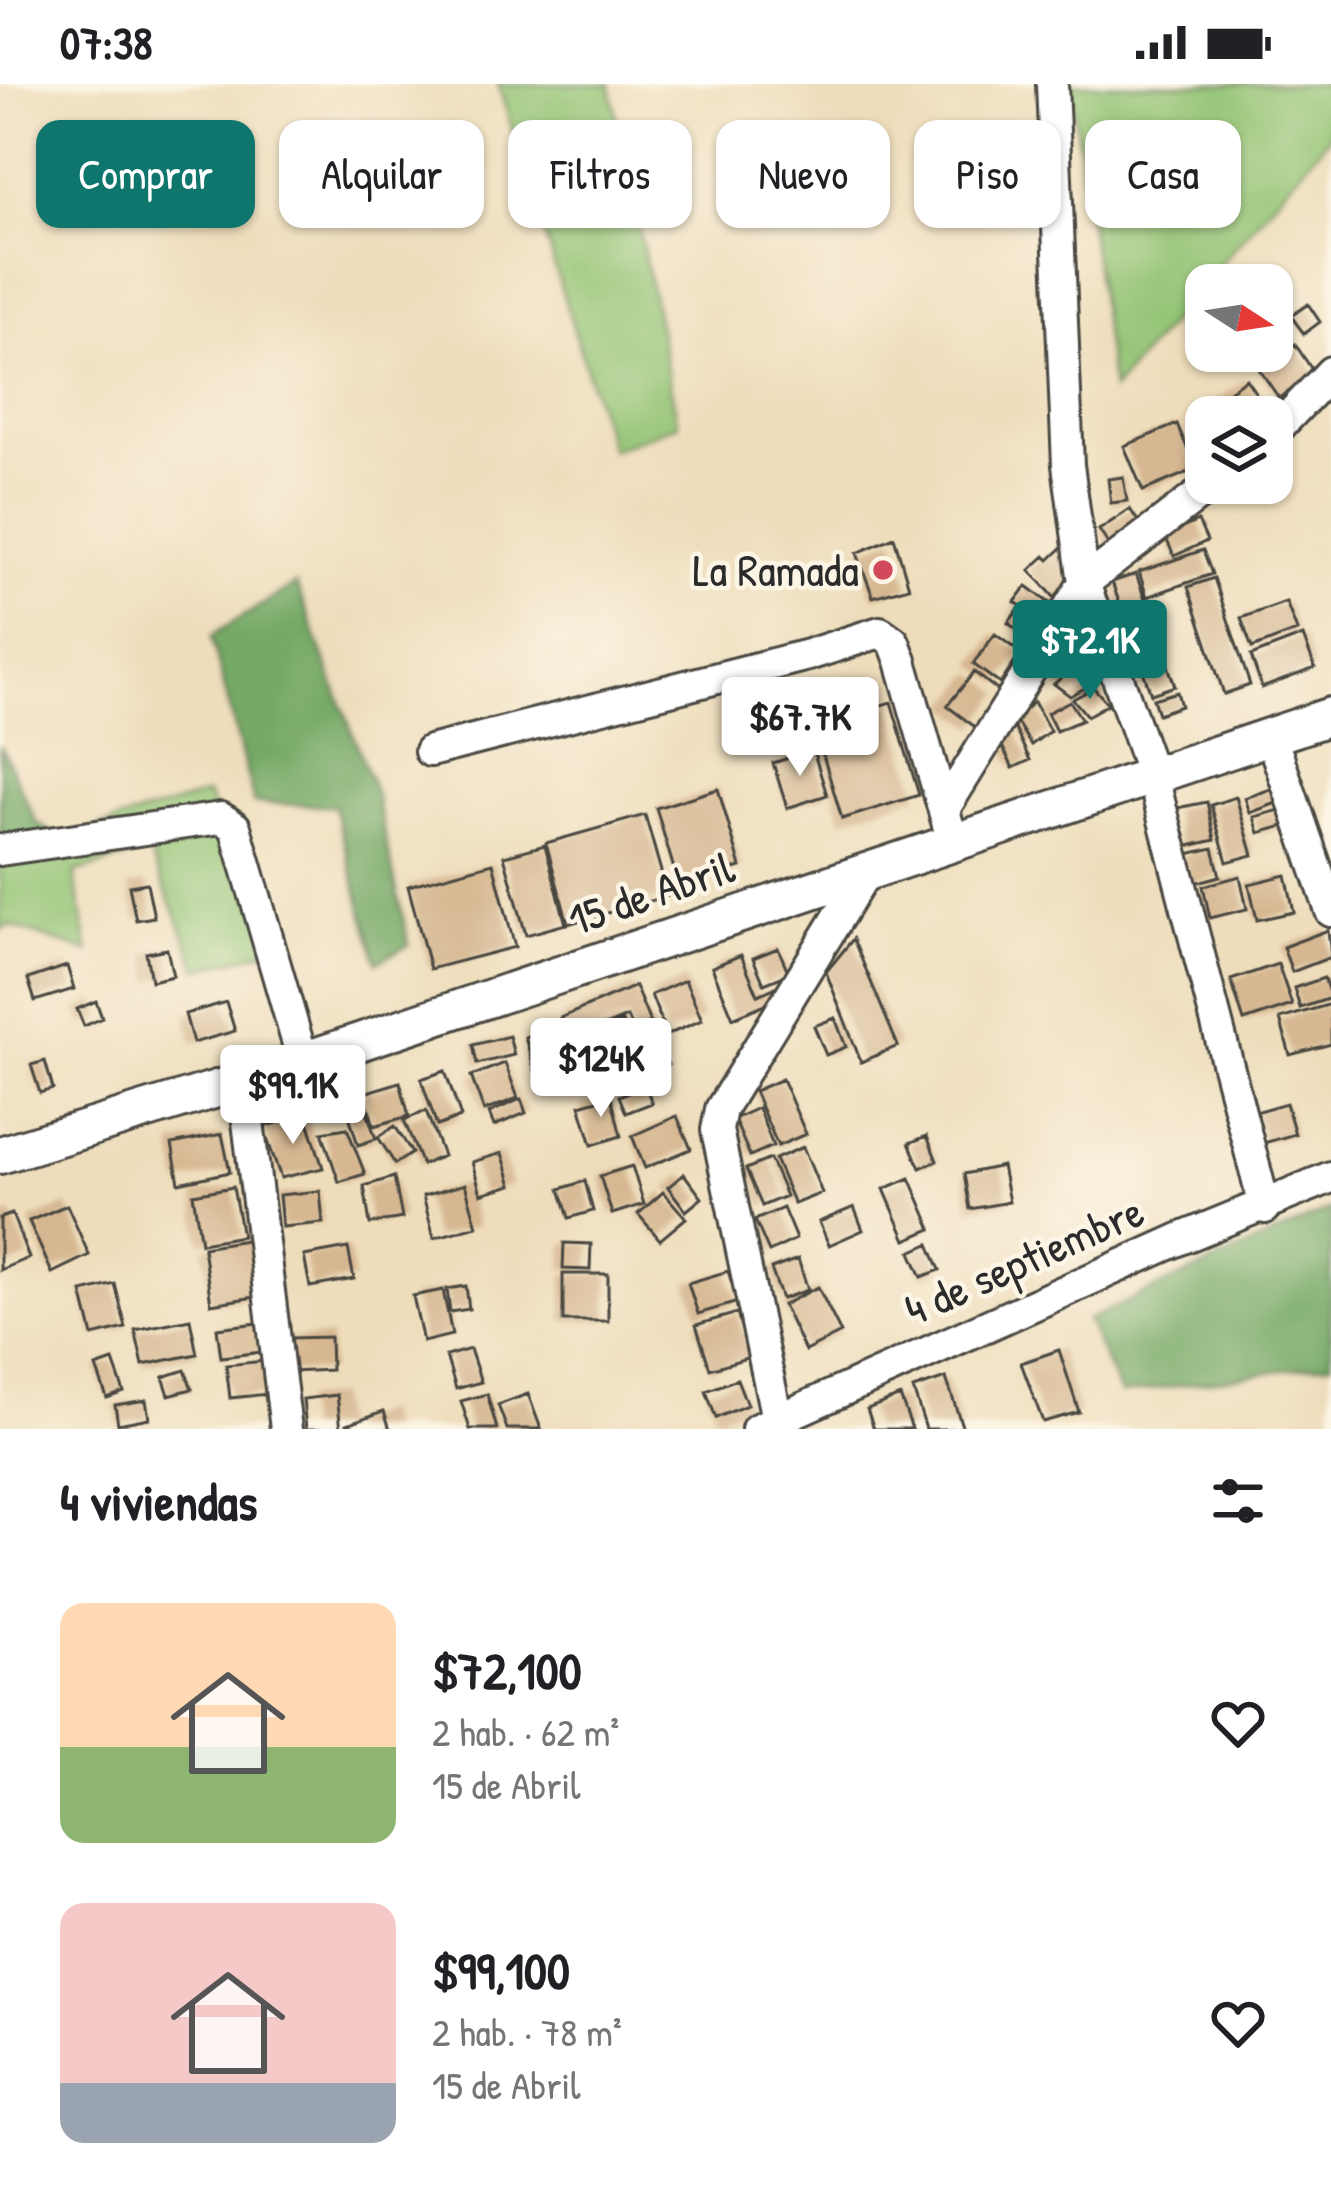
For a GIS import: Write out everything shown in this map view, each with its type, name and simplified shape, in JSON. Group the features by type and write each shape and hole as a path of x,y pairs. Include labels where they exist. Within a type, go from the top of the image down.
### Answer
{"main road":[{"name":"15 de Abril","path":"0,1155 244,1081 866,872 948,826 1152,774 1331,716"}],"street":[{"path":"1052,84 1068,465 1084,583 1152,774 1265,1208"},
{"path":"1293,412 1331,372"},
{"path":"948,826 1084,583 1187,504"},
{"path":"430,751 808,655 880,632 894,642 901,661 948,826"},
{"path":"1271,736 1331,911"},
{"path":"0,850 221,818 235,827 303,1061"},
{"path":"771,1426 717,1130 722,1109 866,872"},
{"path":"244,1081 286,1429"},
{"name":"4 de septiembre","path":"771,1426 1180,1239 1331,1178"}],"green space":[{"path":"498,84 610,84 617,120 509,120"},
{"path":"1070,84 1331,84 1331,135 1220,264 1185,264 1185,305 1112,390 1090,228 1241,228 1241,120 1085,120 1085,193"},
{"path":"542,228 639,228 678,424 611,450"},
{"path":"296,584 375,792 409,945 377,962 334,806 254,803 211,636"},
{"path":"0,745 37,823 55,835 0,840"},
{"path":"207,794 281,947 199,969 149,851 74,873 89,952 8,925 0,930 0,857"},
{"path":"1331,1209 1331,1363 1120,1394 1087,1320"}],"building":[{"path":"1308,304 1320,322 1304,334 1293,315"},
{"path":"1293,345 1315,374 1278,396 1261,372 1293,372"},
{"path":"1246,379 1258,396 1222,396"},
{"path":"1177,424 1185,443 1185,474 1143,491 1124,446"},
{"path":"1123,477 1127,501 1111,503 1108,479"},
{"path":"1130,509 1145,532 1114,553 1099,530"},
{"path":"1198,521 1207,541 1174,556 1165,536"},
{"name":"La Ramada","path":"894,537 909,587 873,597 857,553"},
{"path":"1068,542 1079,584 1062,606 1030,570"},
{"path":"1203,550 1212,574 1147,597 1139,572"},
{"path":"1136,574 1175,686 1151,694 1112,582"},
{"path":"1214,578 1250,685 1224,694 1188,587"},
{"path":"1027,586 1060,611 1035,643 1008,623 1021,606 1015,602"},
{"path":"1286,602 1297,631 1252,648 1241,618"},
{"path":"1087,616 1096,634 1079,656 1065,645"},
{"path":"995,634 1021,653 1000,684 973,664"},
{"path":"1303,636 1315,668 1262,688 1251,656"},
{"path":"1075,666 1092,684 1070,696 1054,684"},
{"path":"974,672 1001,693 975,727 947,706"},
{"path":"1094,688 1108,704 1087,716 1073,699"},
{"path":"1177,692 1181,706 1158,714 1153,699"},
{"path":"1070,701 1082,720 1056,731 1047,713"},
{"path":"891,702 919,795 842,819 814,725"},
{"path":"1034,702 1050,731 1031,745 1014,718"},
{"path":"1013,725 1030,760 1013,768 996,734"},
{"path":"813,750 827,795 787,808 773,763"},
{"path":"1277,787 1282,801 1250,813 1245,798"},
{"path":"718,789 741,867 679,886 656,808"},
{"path":"1236,797 1253,855 1227,862 1211,805"},
{"path":"1207,802 1215,840 1180,848 1172,809"},
{"path":"1280,810 1284,826 1259,833 1254,817"},
{"path":"645,815 668,896 568,924 546,843"},
{"path":"545,845 566,924 526,935 504,856"},
{"path":"1213,848 1220,876 1191,884 1184,855"},
{"path":"493,863 515,947 430,969 408,886"},
{"path":"1286,875 1294,912 1257,920 1249,884"},
{"path":"1240,876 1247,909 1210,918 1203,886"},
{"path":"147,883 154,917 136,920 129,886"},
{"path":"1328,930 1331,957 1292,972 1283,947"},
{"path":"853,939 898,1046 861,1062 826,972"},
{"path":"778,948 789,974 764,984 753,958"},
{"path":"167,949 173,976 151,981 146,953"},
{"path":"741,955 758,995 774,988 782,1007 767,1013 763,1005 733,1018 712,967"},
{"path":"1278,964 1292,1005 1244,1021 1231,980"},
{"path":"67,966 74,989 35,1001 28,979"},
{"path":"1324,978 1331,998 1300,1008 1294,988"},
{"path":"685,980 702,1020 667,1035 651,995"},
{"path":"635,986 658,1042 641,1049 627,1017 569,1041 560,1018"},
{"path":"96,1001 102,1018 84,1026 77,1009"},
{"path":"226,1002 235,1031 193,1043 185,1014"},
{"path":"1331,1004 1331,1044 1290,1055 1280,1019"},
{"path":"835,1018 846,1047 826,1055 814,1026"},
{"path":"622,1022 635,1051 598,1068 585,1039"},
{"path":"553,1028 566,1069 537,1078 525,1037"},
{"path":"509,1036 514,1055 477,1064 473,1045"},
{"path":"584,1044 594,1067 576,1075 566,1052"},
{"path":"663,1053 668,1065 607,1092 602,1079"},
{"path":"45,1061 53,1089 40,1093 31,1065"},
{"path":"505,1063 518,1098 484,1111 471,1076"},
{"path":"445,1071 461,1117 437,1126 421,1079"},
{"path":"782,1079 806,1134 778,1146 754,1091"},
{"path":"400,1082 409,1116 374,1126 364,1093"},
{"path":"645,1085 652,1103 626,1113 619,1096"},
{"path":"611,1096 621,1136 592,1145 580,1105"},
{"path":"521,1099 526,1113 494,1126 489,1113"},
{"path":"363,1100 376,1139 358,1145 346,1106"},
{"path":"1286,1103 1295,1134 1264,1143 1255,1112"},
{"path":"758,1108 773,1146 750,1156 734,1119"},
{"path":"426,1111 443,1156 422,1165 404,1120"},
{"path":"306,1115 323,1168 281,1178 263,1127"},
{"path":"677,1116 691,1149 645,1168 632,1136"},
{"path":"395,1126 412,1153 395,1164 378,1137"},
{"path":"347,1128 365,1174 339,1182 322,1132"},
{"path":"222,1134 230,1172 179,1183 172,1144"},
{"path":"927,1136 937,1161 920,1168 909,1143"},
{"path":"803,1147 822,1193 794,1204 775,1159"},
{"path":"502,1153 512,1185 481,1194 472,1162"},
{"path":"770,1159 786,1196 762,1206 746,1169"},
{"path":"632,1166 644,1204 612,1214 600,1176"},
{"path":"1002,1166 1009,1202 970,1209 964,1174"},
{"path":"684,1174 702,1198 686,1211 668,1187"},
{"path":"394,1177 402,1218 370,1224 364,1186"},
{"path":"910,1178 932,1229 906,1240 884,1189"},
{"path":"585,1181 593,1211 569,1218 560,1189"},
{"path":"465,1184 477,1226 434,1238 423,1196"},
{"path":"233,1187 242,1236 201,1243 193,1194"},
{"path":"320,1191 323,1223 282,1227 279,1195"},
{"path":"663,1192 686,1218 660,1240 638,1214"},
{"path":"67,1205 89,1255 52,1273 29,1221"},
{"path":"854,1207 863,1230 829,1245 819,1222"},
{"path":"783,1208 796,1239 769,1252 755,1220"},
{"path":"12,1214 29,1258 0,1270 0,1218"},
{"path":"252,1239 261,1296 211,1304 203,1247"},
{"path":"564,1243 591,1244 590,1270 563,1269"},
{"path":"929,1244 940,1270 922,1277 911,1252"},
{"path":"348,1248 354,1279 310,1287 304,1256"},
{"path":"798,1259 808,1290 782,1299 771,1269"},
{"path":"728,1271 738,1302 698,1314 688,1283"},
{"path":"563,1274 608,1274 608,1321 563,1321"},
{"path":"115,1284 126,1328 93,1336 82,1292"},
{"path":"466,1286 469,1309 450,1312 447,1289"},
{"path":"818,1287 841,1333 805,1351 783,1305"},
{"path":"443,1290 452,1335 423,1342 413,1296"},
{"path":"737,1313 750,1357 710,1369 696,1325"},
{"path":"190,1319 197,1354 143,1365 135,1330"},
{"path":"267,1322 270,1351 221,1357 217,1328"},
{"path":"330,1337 331,1370 291,1372 290,1338"},
{"path":"470,1349 481,1382 456,1389 446,1356"},
{"path":"1059,1350 1079,1412 1043,1422 1021,1363"},
{"path":"275,1360 278,1393 230,1398 226,1365"},
{"path":"113,1361 124,1392 107,1398 96,1367"},
{"path":"185,1370 192,1389 169,1395 163,1377"},
{"path":"946,1378 963,1429 926,1429 913,1389"},
{"path":"737,1379 747,1405 716,1418 706,1391"},
{"path":"487,1394 497,1429 470,1429 461,1401"},
{"path":"528,1394 541,1429 507,1429 498,1405"},
{"path":"337,1395 341,1429 306,1429 303,1399"},
{"path":"900,1396 912,1429 874,1429 867,1409"},
{"path":"146,1400 149,1418 118,1424 115,1405"},
{"path":"384,1411 390,1429 349,1429 347,1424"}],"place":[{"name":"La Ramada","path":"883,570"}]}
